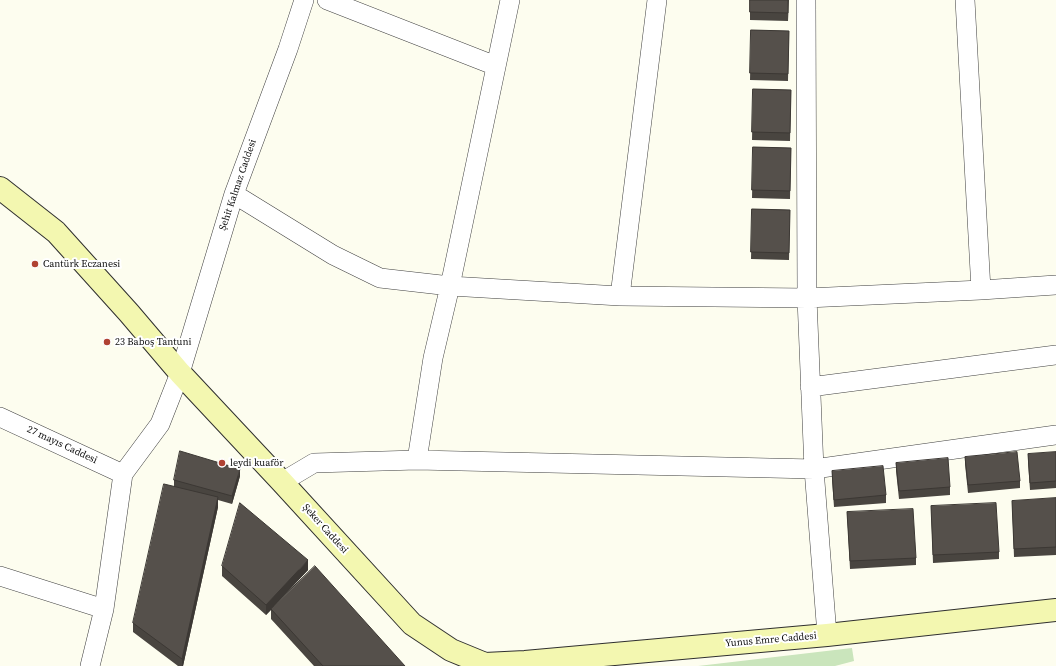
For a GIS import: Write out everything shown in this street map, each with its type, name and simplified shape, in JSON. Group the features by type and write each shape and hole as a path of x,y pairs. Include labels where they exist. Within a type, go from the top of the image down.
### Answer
{"main road":[{"name":"Şeker Caddesi","path":"0,188 56,232 129,313 180,373 412,624 450,658 485,665"},
{"name":"Yunus Emre Caddesi","path":"485,665 827,635 1056,610"}],"street":[{"name":"Şehit Kalmaz Caddesi","path":"123,474 160,424 180,373 234,194 288,49 304,0"},
{"path":"327,0 496,66"},
{"path":"417,460 433,358 450,286 510,0"},
{"path":"620,296 657,0"},
{"path":"806,0 807,298 814,469 827,635"},
{"path":"965,0 981,290"},
{"path":"234,194 333,255 380,278 450,286 620,296 807,298 1056,285"},
{"path":"810,387 1056,355"},
{"name":"27 mayıs Caddesi","path":"0,417 123,474"},
{"path":"282,482 314,463 417,460 814,469 1056,435"},
{"path":"90,666 104,609 123,474"},
{"path":"0,576 104,609"}],"green space":[{"path":"852,648 854,661 835,666 698,666"}],"building":[{"path":"750,0 788,0 788,13 750,12"},
{"path":"751,30 789,31 788,74 750,73"},
{"path":"753,89 791,90 790,133 752,132"},
{"path":"753,147 791,148 790,191 752,190"},
{"path":"752,209 790,210 789,253 751,252"},
{"path":"180,451 240,469 232,496 174,480"},
{"path":"1017,452 1020,481 968,485 965,457"},
{"path":"1056,452 1056,481 1030,483 1028,454"},
{"path":"948,458 950,487 899,491 896,463"},
{"path":"883,466 886,495 834,500 832,471"},
{"path":"164,484 218,497 182,659 133,623"},
{"path":"1056,498 1056,547 1014,549 1012,501"},
{"path":"240,503 308,560 266,605 222,566"},
{"path":"996,503 999,552 933,555 931,506"},
{"path":"913,509 916,558 850,561 847,512"},
{"path":"315,566 405,666 323,666 271,609"}],"place":[{"name":"Cantürk Eczanesi","path":"35,264"},
{"name":"23 Baboş Tantuni","path":"107,342"},
{"name":"leydi kuaför","path":"222,463"}]}
